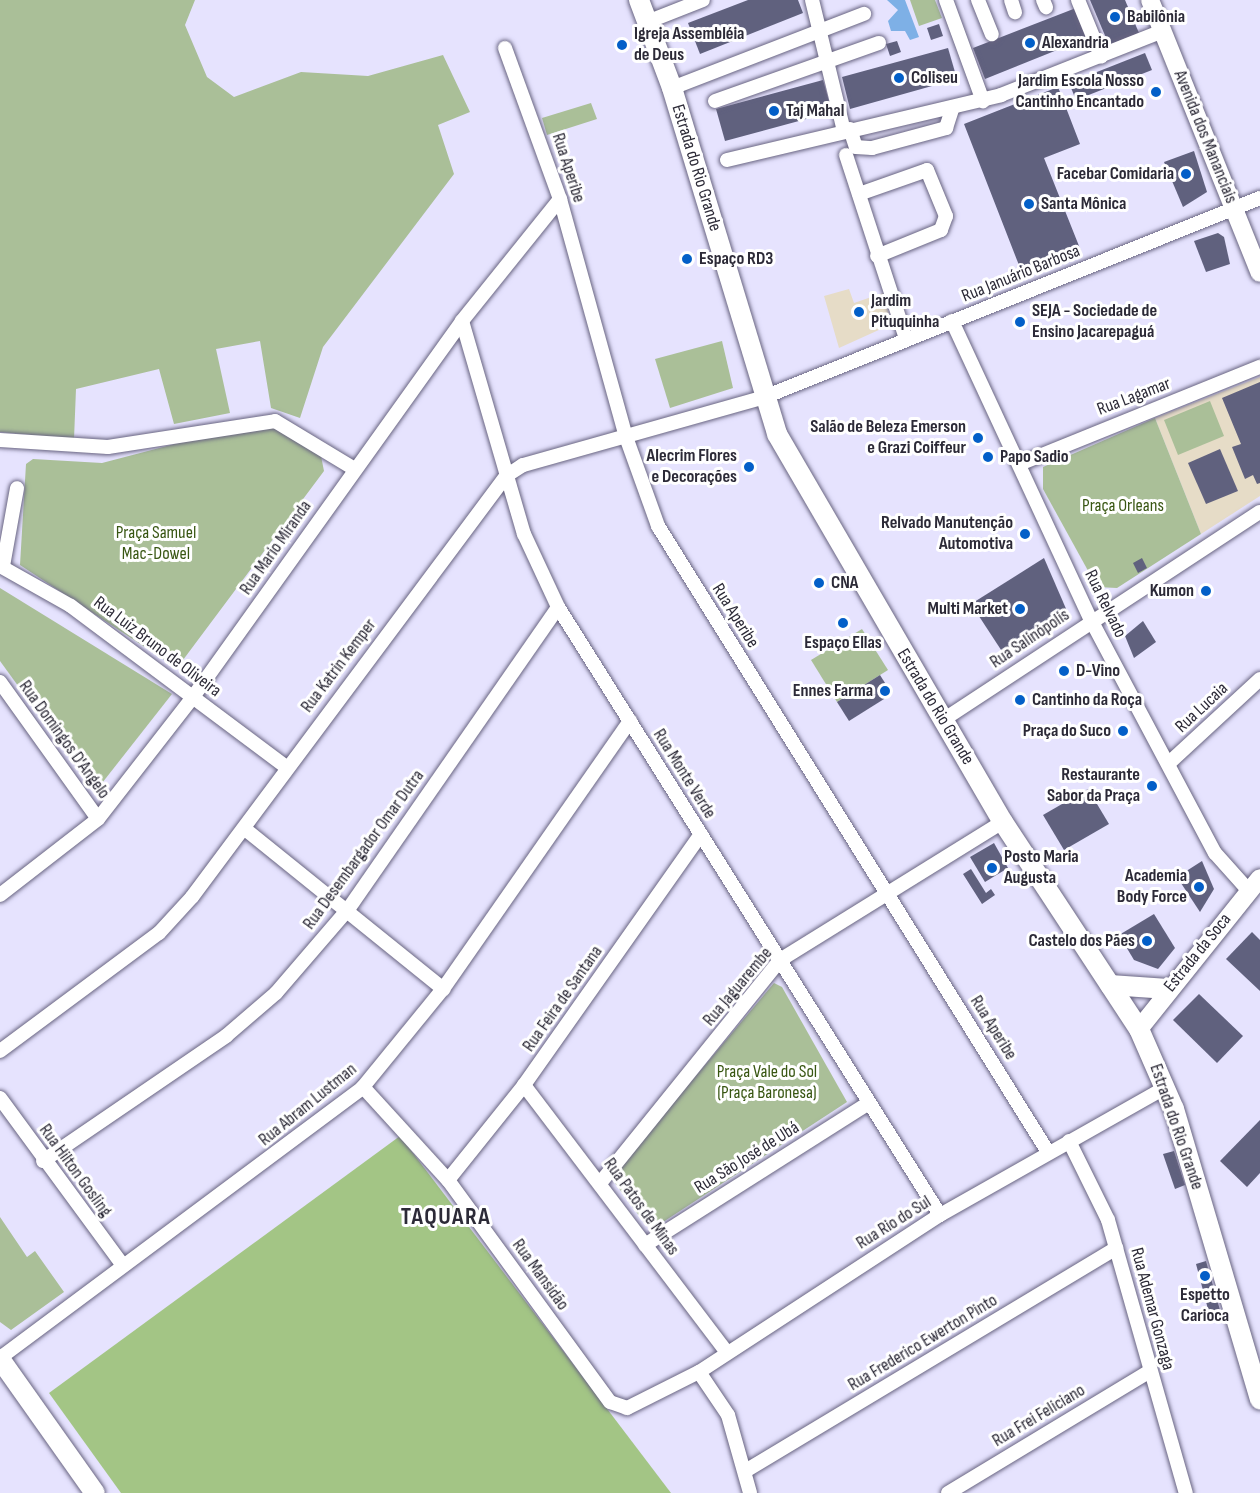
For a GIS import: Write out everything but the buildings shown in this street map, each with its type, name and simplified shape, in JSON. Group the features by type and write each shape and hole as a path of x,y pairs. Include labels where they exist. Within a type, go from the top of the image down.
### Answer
{"main road":[{"name":"Estrada do Rio Grande","path":"639,0 672,88 762,398 794,469 1003,822 1139,1029 1166,1087 1260,1400"},
{"path":"1110,985 1168,989"},
{"path":"0,1359 95,1493"}],"street":[{"path":"647,22 703,0"},
{"path":"812,0 822,30 847,130 856,147 872,148 946,128 953,107"},
{"path":"946,0 983,101"},
{"path":"978,0 992,34"},
{"path":"1078,0 1101,56"},
{"name":"Avenida dos Mananciais","path":"1150,0 1260,273"},
{"path":"672,88 864,14"},
{"path":"727,160 847,130 983,101 1163,31"},
{"path":"715,102 879,43"},
{"name":"Rua Aperibe","path":"505,48 560,199 626,437 658,526 1048,1152"},
{"path":"846,155 877,256 906,339"},
{"path":"858,194 913,171 927,170 932,176 944,228 877,256"},
{"name":"Rua Januário Barbosa","path":"762,398 1260,198"},
{"name":"Rua Mario Miranda","path":"2,891 98,819 193,697 353,468 462,321 560,199"},
{"name":"Rua Monte Verde","path":"462,321 524,534 558,607 940,1215"},
{"name":"Rua Relvado","path":"952,321 1022,463 1091,620 1215,853 1255,884"},
{"name":"Rua Lagamar","path":"1022,463 1260,367"},
{"name":"Rua Katrin Kemper","path":"0,1051 159,933 245,829 286,767 506,476 523,465 762,398"},
{"path":"0,441 108,447 275,421 353,468"},
{"path":"2,566 17,488"},
{"name":"Rua Salinópolis","path":"943,720 1091,620 1260,513"},
{"name":"Rua Luiz Bruno de Oliveira","path":"2,566 71,606 286,767"},
{"name":"Rua Desembargador Omar Dutra","path":"44,1161 250,1018 349,908 558,607"},
{"name":"Rua Lucaia","path":"1169,763 1260,679"},
{"name":"Rua Domingos D'Angelo","path":"0,682 98,819"},
{"name":"Rua Abram Lustman","path":"0,1359 122,1264 363,1087 443,988 630,721"},
{"name":"Rua Jaguarembe","path":"601,1182 780,960 886,890 1003,822"},
{"path":"245,829 349,908 443,988"},
{"name":"Rua Feira de Santana","path":"448,1180 524,1085 701,834"},
{"name":"Estrada da Soca","path":"1139,1029 1168,989 1255,884"},
{"name":"Rua Patos de Minas","path":"524,1085 601,1182 645,1245 727,1352"},
{"name":"Rua Mansidão","path":"363,1087 448,1180 610,1402 627,1407 649,1400"},
{"name":"Rua Rio do Sul","path":"649,1400 699,1372 940,1215 1166,1087"},
{"name":"Rua Hilton Gosling","path":"0,1098 44,1161 122,1264"},
{"name":"Rua São José de Ubá","path":"645,1245 869,1103"},
{"name":"Rua Ademar Gonzaga","path":"1069,1141 1097,1192 1117,1248 1186,1493"},
{"name":"Rua Frederico Ewerton Pinto","path":"747,1470 1117,1248"},
{"name":"Rua Frei Feliciano","path":"948,1493 1150,1371"},
{"path":"699,1372 728,1415 747,1470 750,1493"}],"shaded area":[{"name":"Jardim Pituquinha","path":"849,289 854,303 883,293 892,324 839,348 824,296"},
{"path":"1260,377 1260,496 1201,534 1155,418"}],"green space":[{"path":"0,0 195,0 185,25 207,77 234,97 301,72 368,76 443,55 470,112 438,125 454,174 323,347 300,418 271,408 260,341 216,349 230,413 174,424 159,369 76,389 74,439 0,432"},
{"path":"910,0 935,0 942,18 919,26"},
{"path":"591,103 597,119 547,135 542,118"},
{"path":"722,341 733,388 670,408 655,359"},
{"path":"1210,401 1224,436 1178,455 1164,420"},
{"name":"Praça Orleans","path":"1155,418 1201,534 1117,588 1097,587 1043,489 1043,467"},
{"name":"Praça Samuel Mac-Dowel","path":"251,424 272,425 320,451 324,471 180,664 169,663 20,565 26,464 33,459 102,463"},
{"path":"0,588 172,694 95,792 0,661"},
{"path":"862,629 888,670 837,702 811,660"},
{"name":"Praça Vale do Sol (Praça Baronesa)","path":"774,983 782,987 847,1102 657,1226 646,1225 615,1183 616,1171"},
{"path":"400,1136 671,1493 121,1493 49,1393"},
{"path":"0,1217 27,1257 35,1251 64,1292 11,1330 0,1322"}],"water":[{"path":"887,0 905,0 919,37 910,40 905,31 891,31 888,21 898,10"}],"place":[{"name":"Babilônia","path":"1115,17"},
{"name":"Alexandria","path":"1030,43"},
{"name":"Igreja Assembléia de Deus","path":"622,45"},
{"name":"Coliseu","path":"899,78"},
{"name":"Jardim Escola Nosso Cantinho Encantado","path":"1156,92"},
{"name":"Taj Mahal","path":"774,111"},
{"name":"Facebar Comidaria","path":"1186,174"},
{"name":"Santa Mônica","path":"1029,204"},
{"name":"Espaço RD3","path":"687,259"},
{"name":"Jardim Pituquinha","path":"859,312"},
{"name":"SEJA - Sociedade de Ensino Jacarepaguá","path":"1020,322"},
{"name":"Salão de Beleza Emerson e Grazi Coiffeur","path":"978,438"},
{"name":"Papo Sadio","path":"988,457"},
{"name":"Alecrim Flores e Decorações","path":"749,467"},
{"name":"Relvado Manutenção Automotiva","path":"1025,534"},
{"name":"CNA","path":"819,583"},
{"name":"Kumon","path":"1206,591"},
{"name":"Multi Market","path":"1020,609"},
{"name":"Espaço Ellas","path":"843,623"},
{"name":"D-Vino","path":"1064,671"},
{"name":"Ennes Farma","path":"885,691"},
{"name":"Cantinho da Roça","path":"1020,700"},
{"name":"Praça do Suco","path":"1123,731"},
{"name":"Restaurante Sabor da Praça","path":"1152,786"},
{"name":"Posto Maria Augusta","path":"992,868"},
{"name":"Academia Body Force","path":"1199,887"},
{"name":"Castelo dos Pães","path":"1147,941"},
{"name":"Espetto Carioca","path":"1205,1276"}],"district":[{"name":"TAQUARA","path":"446,1217"}]}
